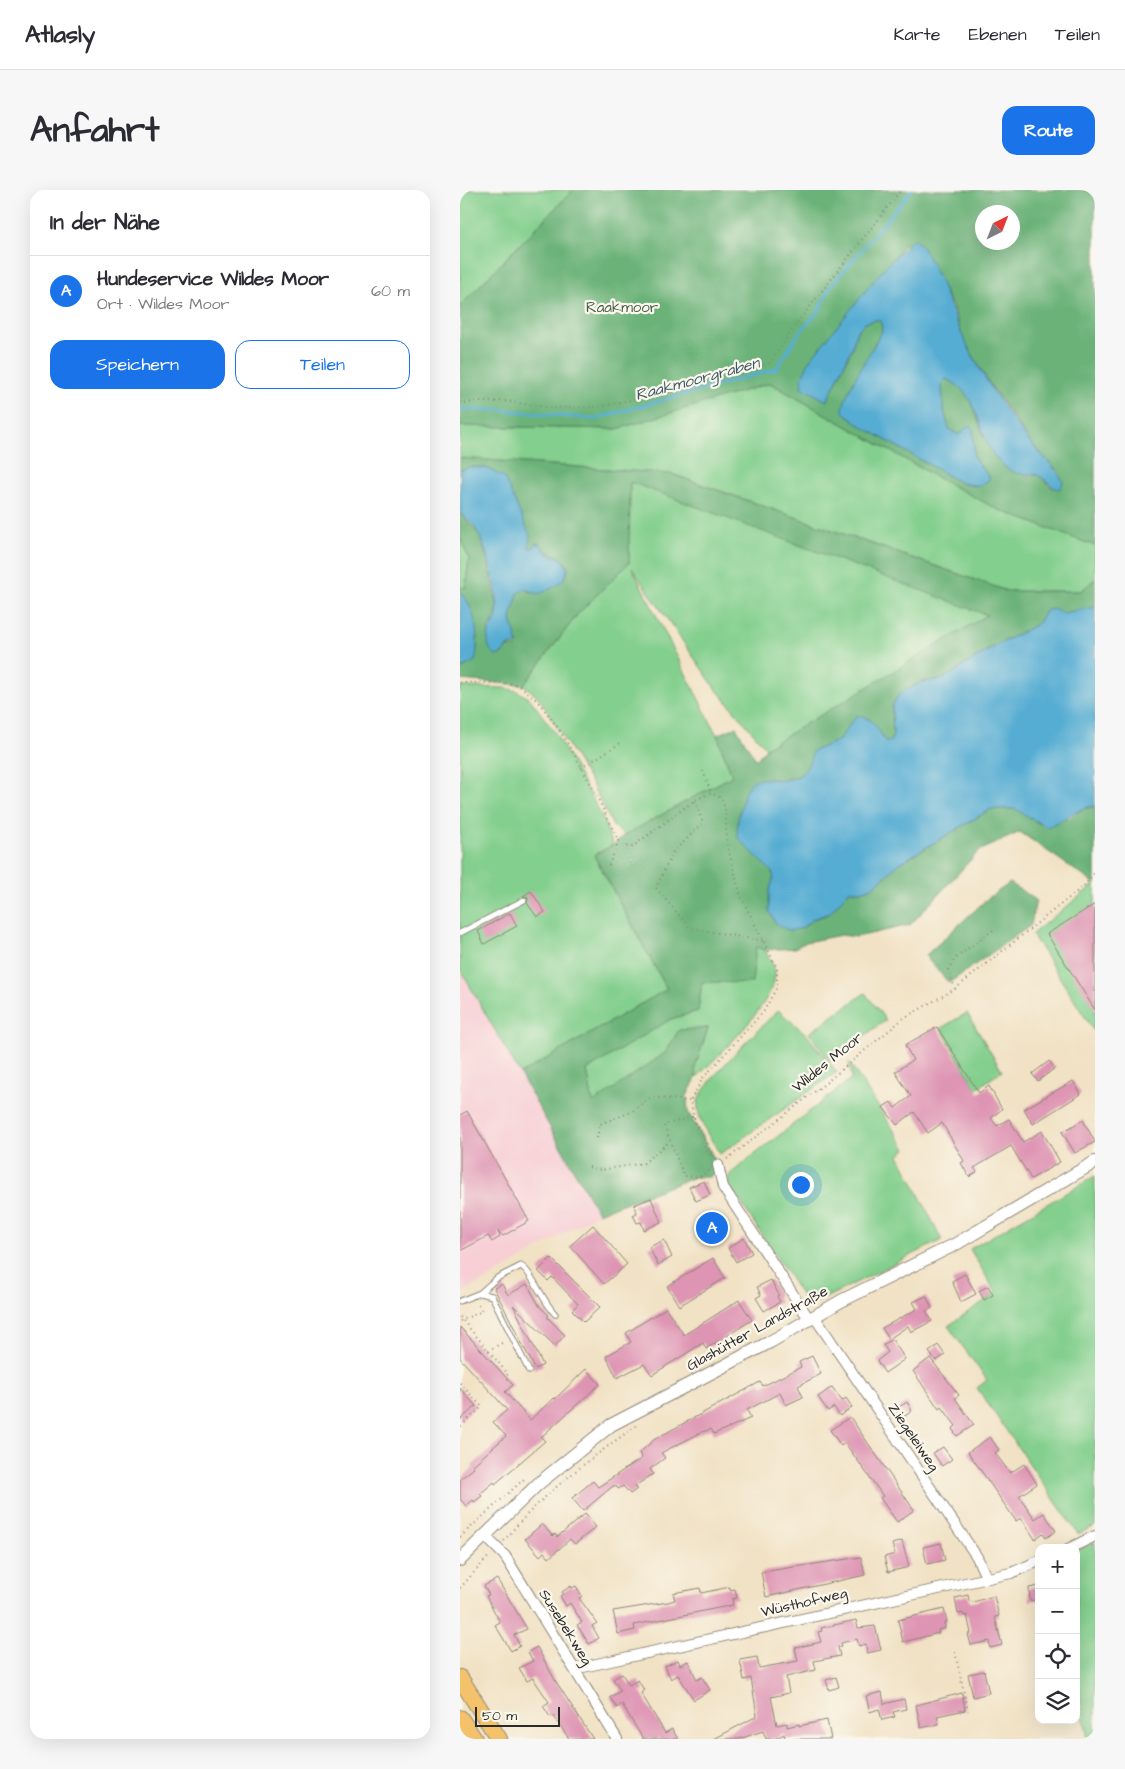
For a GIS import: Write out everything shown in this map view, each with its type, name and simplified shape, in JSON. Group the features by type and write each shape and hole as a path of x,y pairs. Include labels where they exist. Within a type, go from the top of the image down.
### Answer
{"main road":[{"path":"460,1678 499,1739"},
{"path":"460,1718 474,1739"}],"street":[{"name":"Glashütter Landstraße","path":"460,1560 484,1535 546,1478 611,1425 770,1342 811,1317 964,1240 1095,1162"},
{"path":"718,1165 723,1186 811,1317"},
{"name":"Ziegeleiweg","path":"811,1317 977,1557 986,1577"},
{"name":"Susebekweg","path":"484,1535 505,1556 616,1739"},
{"path":"1078,1544 1095,1536"},
{"name":"Wüsthofweg","path":"574,1669 1011,1573 1035,1563"}],"lane":[{"path":"460,933 524,900"},
{"path":"460,1301 477,1294 497,1278 521,1266 526,1270 545,1303 555,1314"},
{"path":"477,1294 487,1293 494,1299 529,1371"}],"path":[{"path":"460,403 505,401 552,408 598,407 700,384 770,363 794,326 902,190"},
{"path":"460,683 517,685 537,701 554,723 581,768 619,841 632,847 695,800 711,793"},
{"path":"581,768 622,742"},
{"path":"703,771 711,793 721,798 725,808 727,844 741,897 777,968 777,987 764,1011 703,1078 690,1101 692,1117 699,1137 718,1165"},
{"path":"695,800 703,823 673,852 656,888 690,928 764,941"},
{"path":"608,865 619,841"},
{"name":"Wildes Moor","path":"670,1141 684,1176 699,1177 718,1165 822,1086 904,1018 955,989 1085,884 1095,872"},
{"path":"955,989 948,970 955,959 996,928"},
{"path":"596,1138 600,1124 631,1112 651,1097 690,1101"},
{"path":"589,1167 602,1170 644,1163 670,1141 664,1125 692,1117"},
{"path":"461,1321 482,1310 477,1294"},
{"path":"460,1317 461,1321 508,1374 506,1376"},
{"path":"488,1351 513,1336"},
{"path":"460,1383 482,1407 460,1427"},
{"path":"502,1542 533,1509 608,1446 639,1425"},
{"path":"460,1537 530,1475"},
{"path":"460,1588 484,1560 493,1553"},
{"path":"956,1652 968,1711"}],"shaded area":[{"path":"460,969 598,1213 486,1280 460,1293"}],"green space":[{"path":"460,190 573,190 460,306"},
{"name":"Raakmoor","path":"573,190 1095,190 1095,546 999,510 940,479 770,383 617,429 460,426 460,306","holes":["905,244 927,257 953,308 963,338 987,380 1030,442 1059,472 1054,489 1038,475 1025,475 984,438 971,399 955,383 946,379 942,383 943,407 949,429 959,435 967,429 972,435 974,458 989,477 984,484 974,486 961,483 853,421 875,342 882,331 881,321 875,320 865,323 857,331 852,348 827,401 809,361"]},
{"path":"770,383 940,479 999,510 1095,546 1095,579 1081,591 1007,591 672,474 460,458 460,426 617,429"},
{"path":"460,458 671,474 1007,591 1081,591 1095,579 1095,607 1062,613 1055,609 1046,610 1037,624 991,648 943,679 922,682 899,694 892,706 893,735 891,741 886,742 869,719 846,731 839,740 811,757 809,765 800,775 787,779 765,778 745,806 739,820 738,838 774,876 768,902 802,928 813,919 826,915 849,891 861,891 873,887 900,863 991,809 1015,809 1040,824 1069,818 1083,809 1095,806 1095,884 1020,832 979,851 910,925 857,937 841,935 806,942 795,948 765,950 756,947 752,983 702,982 698,1011 671,1019 587,1070 593,1103 665,1053 679,1030 708,1028 695,1068 696,1078 687,1096 688,1112 719,1167 710,1177 695,1177 598,1213 520,1074 667,989 594,855 613,845 625,835 732,776 717,735 736,727 756,760 766,748 987,615 630,482 629,563 577,615 524,685 460,680 460,669 472,660 477,648 477,641 469,605 460,593 460,587 466,588 469,559 460,537 460,513 479,534 488,562 497,605 496,618 488,630 501,655 506,647 516,647 511,616 518,593 525,589 533,593 558,584 567,574 568,568 562,559 546,551 540,544 531,549 529,548 526,529 517,505 497,475 483,467 460,470"},
{"path":"630,482 964,589 988,615 766,748 715,688 632,568 717,735 732,776 625,835 613,826 593,786 539,698 524,685 577,615 629,563"},
{"path":"460,537 469,559 465,588 460,587"},
{"path":"460,687 505,688 517,691 530,699 556,734 602,816 613,845 594,856 667,989 520,1074 460,969"},
{"path":"1010,883 1036,900 1031,925 949,983 926,955 987,899"},
{"path":"1095,884 1095,1033 1032,934"},
{"path":"756,947 765,950 773,965 775,975 772,987 755,1015 743,1030 696,1078 695,1068 708,1028 679,1030 665,1053 593,1104 587,1070 671,1019 698,1011 702,982"},
{"path":"865,993 886,1020 830,1061 809,1033"},
{"path":"778,1010 806,1034 837,1072 720,1154 699,1116 698,1102 710,1082 721,1069"},
{"path":"967,1013 1002,1071 976,1089 941,1028"},
{"path":"849,1062 906,1149 899,1155 942,1240 817,1302 804,1299 728,1183 730,1174 852,1078"},
{"path":"1095,1176 1095,1526 1078,1534 977,1388 987,1380 948,1326 996,1293 970,1249"},
{"path":"1095,1542 1095,1739 1088,1739 1080,1698 1080,1549"}],"water":[{"path":"913,239 920,244 927,255 942,284 964,339 986,379 1021,430 1060,476 1063,482 1060,489 1053,487 1037,475 1011,471 999,462 991,451 975,410 968,398 959,387 946,379 942,383 943,407 949,429 959,435 969,425 973,430 974,458 989,477 989,480 980,486 961,483 863,427 843,412 852,384 882,331 881,321 875,320 865,323 857,331 852,348 827,401 801,387 802,377 809,361 885,267"},
{"path":"469,467 486,468 504,477 530,535 529,548 533,548 535,543 540,544 547,553 563,559 567,568 564,578 553,587 539,594 525,589 518,593 511,619 518,644 506,647 503,653 497,656 490,650 488,643 488,636 497,615 497,597 492,573 482,540 472,524 460,513 460,470"},
{"path":"460,593 470,606 473,615 477,644 475,661 460,669"},
{"path":"1095,607 1095,806 1082,809 1046,827 1015,809 991,809 900,863 873,887 861,891 849,891 830,913 813,919 802,928 790,931 776,924 769,911 769,892 774,876 738,838 737,833 746,790 751,783 758,779 782,780 800,775 807,767 813,751 839,740 856,716 867,718 877,728 886,742 891,741 893,735 892,706 899,694 922,682 943,679 992,648 1037,624 1046,610 1055,609 1062,613"}],"building":[{"path":"531,891 545,912 537,917 527,903 528,898 523,896"},
{"path":"1095,904 1095,1010 1047,934"},
{"path":"510,913 517,926 484,944 478,931"},
{"path":"937,1027 979,1093 989,1086 1002,1109 991,1118 997,1126 1009,1119 1023,1142 1042,1131 1060,1162 1031,1179 1011,1146 974,1168 977,1172 969,1177 961,1163 964,1161 942,1123 928,1133 914,1112 897,1125 883,1107 891,1102 895,1108 911,1096 895,1072 913,1060 905,1045"},
{"path":"1049,1061 1055,1068 1038,1081 1032,1074"},
{"path":"1073,1081 1081,1094 1033,1124 1024,1109"},
{"path":"467,1111 529,1221 503,1236 498,1231 500,1237 492,1242 488,1236 460,1251 460,1115"},
{"path":"1083,1120 1095,1142 1075,1153 1062,1132"},
{"path":"704,1181 710,1195 696,1201 689,1187"},
{"path":"651,1198 661,1222 644,1230 641,1222 637,1223 633,1215 637,1213 634,1205"},
{"path":"715,1216 724,1233 708,1240 700,1224"},
{"path":"593,1225 627,1264 604,1284 570,1246"},
{"path":"744,1238 752,1253 736,1262 728,1248"},
{"path":"664,1240 672,1257 658,1265 649,1247"},
{"path":"551,1258 600,1307 584,1322 572,1310 578,1304 552,1277 548,1281 538,1271"},
{"path":"713,1258 725,1278 679,1306 667,1286"},
{"path":"965,1274 976,1294 961,1302 952,1281"},
{"path":"771,1280 779,1295 777,1296 780,1302 764,1311 756,1298 761,1295 757,1287"},
{"path":"502,1284 508,1295 527,1284 540,1307 549,1315 547,1317 565,1335 555,1346 513,1305 543,1365 535,1369 494,1288"},
{"path":"988,1286 993,1295 984,1300 979,1291"},
{"path":"926,1296 932,1308 926,1311 932,1321 911,1332 908,1326 889,1339 882,1328 917,1309 913,1302"},
{"path":"739,1300 752,1320 706,1349 703,1343 652,1375 644,1364 617,1378 606,1356 631,1342 626,1333 666,1308 684,1335"},
{"path":"460,1327 513,1385 505,1392 530,1420 586,1369 600,1384 541,1437 545,1441 495,1484 494,1482 480,1494 482,1496 466,1506 460,1499 460,1479 474,1468 472,1466 506,1436 493,1422 507,1410 460,1358"},
{"path":"892,1339 905,1359 885,1373 877,1361 888,1352 883,1345"},
{"path":"938,1345 945,1355 936,1361 929,1352"},
{"path":"812,1356 821,1374 798,1386 803,1397 786,1405 780,1393 747,1410 751,1418 714,1434 711,1429 702,1432 661,1453 665,1458 650,1469 653,1474 635,1486 637,1489 630,1494 623,1486 618,1489 616,1486 613,1486 583,1511 572,1498 593,1481 598,1487 642,1458 639,1453 655,1439 760,1382 763,1386 801,1367 799,1362"},
{"path":"930,1358 959,1395 955,1398 974,1425 957,1436 952,1429 956,1426 942,1407 939,1409 913,1371"},
{"path":"832,1387 842,1401 846,1398 852,1407 840,1416 834,1407 828,1411 818,1397"},
{"path":"460,1388 476,1406 460,1420"},
{"path":"907,1402 912,1411 905,1416 899,1407"},
{"path":"850,1417 914,1510 897,1522 880,1498 883,1496 845,1443 841,1446 830,1430"},
{"path":"990,1437 999,1450 995,1453 1010,1473 1024,1464 1037,1484 1019,1496 1035,1519 1044,1513 1056,1531 1046,1538 1043,1533 1035,1539 1021,1518 1016,1521 968,1452"},
{"path":"943,1447 952,1459 942,1466 933,1453"},
{"path":"585,1514 596,1527 575,1544 570,1539 549,1558 544,1552 540,1556 525,1539 542,1524 553,1536 555,1534 557,1537"},
{"path":"902,1541 909,1567 888,1572 884,1557 895,1554 892,1544"},
{"path":"941,1543 945,1560 927,1564 923,1547"},
{"path":"861,1557 865,1575 766,1597 761,1572"},
{"path":"497,1579 527,1629 514,1635 520,1646 511,1651 495,1625 500,1622 486,1596 489,1595 484,1586"},
{"path":"571,1586 572,1588 576,1586 582,1596 579,1598 597,1623 592,1626 599,1638 589,1644 577,1625 582,1622 570,1603 566,1606 560,1596 563,1594 562,1592"},
{"path":"730,1587 730,1590 735,1589 737,1598 732,1599 733,1605 634,1625 635,1630 618,1634 613,1611 675,1600 673,1593 700,1588 701,1593"},
{"path":"1035,1587 1035,1600 1030,1601 1029,1588"},
{"path":"968,1595 969,1601 973,1602 994,1596 999,1616 995,1617 1002,1645 990,1648 989,1641 971,1645 968,1634 971,1633 967,1615 964,1616 963,1613 958,1614 955,1598"},
{"path":"944,1609 947,1622 944,1622 945,1628 938,1630 939,1633 903,1642 898,1620"},
{"path":"856,1620 858,1628 875,1626 881,1650 867,1653 866,1644 859,1646 857,1639 841,1643 842,1646 838,1647 840,1656 814,1661 816,1670 786,1677 789,1693 771,1697 777,1725 787,1723 787,1727 799,1724 799,1726 827,1720 831,1739 785,1739 784,1734 775,1739 766,1739 763,1731 739,1739 714,1739 757,1716 751,1678 744,1680 740,1660 757,1657 759,1668 798,1661 795,1648 821,1642 818,1632 822,1631 821,1628"},
{"path":"537,1647 555,1680 593,1739 569,1739 553,1715 550,1717 543,1706 549,1702 533,1678 527,1681 519,1668 533,1661 528,1652"},
{"path":"678,1660 680,1665 688,1661 697,1680 702,1677 710,1690 694,1700 678,1675 671,1679 665,1666"},
{"path":"984,1671 989,1693 973,1697 968,1674"},
{"path":"622,1674 629,1685 638,1680 644,1690 641,1693 665,1733 672,1729 678,1739 643,1739 622,1704 617,1708 610,1697 621,1691 613,1679"},
{"path":"836,1677 839,1687 829,1690 826,1680"},
{"path":"882,1692 884,1704 904,1699 906,1709 893,1712 895,1717 882,1720 879,1709 870,1712 866,1696"},
{"path":"962,1693 965,1710 937,1716 939,1724 921,1728 916,1705"}],"waterway":[{"name":"Raakmoorgraben","path":"460,409 504,410 594,419 776,369 799,333 818,312 830,287 912,190"}],"place":[{"name":"Hundeservice Wildes Moor","path":"712,1228"}]}
